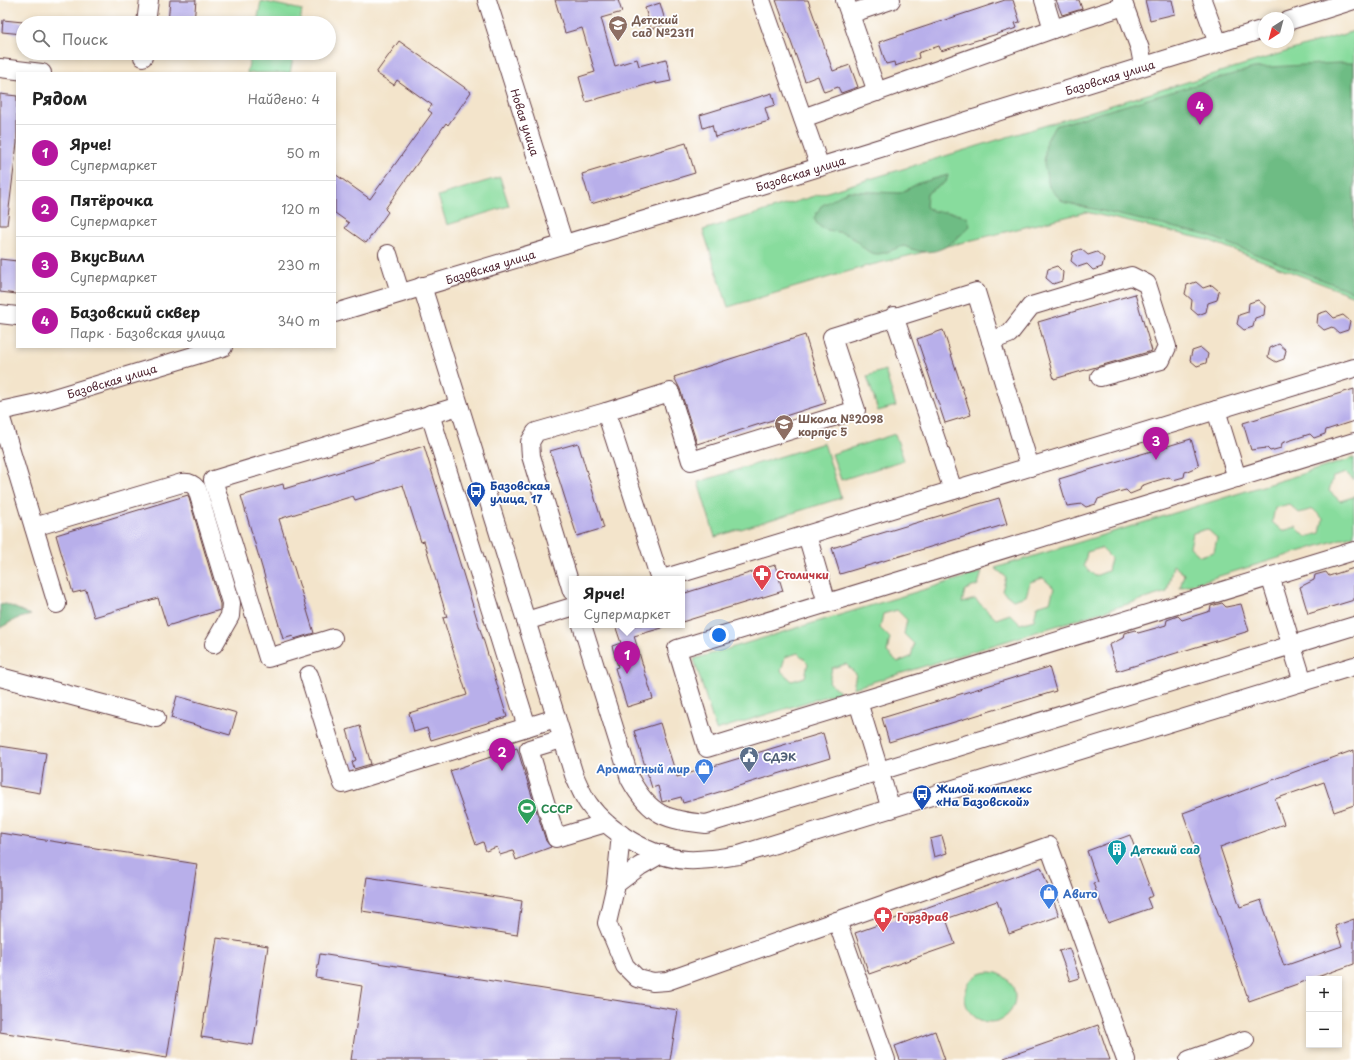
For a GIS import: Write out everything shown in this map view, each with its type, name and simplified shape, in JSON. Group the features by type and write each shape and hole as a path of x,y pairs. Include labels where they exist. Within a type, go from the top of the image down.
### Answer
{"street":[{"path":"147,16 148,0"},
{"name":"Новая улица","path":"487,0 564,244"},
{"path":"761,0 820,167"},
{"path":"877,92 848,7 891,0"},
{"path":"1044,0 1053,29"},
{"path":"1202,0 1218,43"},
{"path":"1294,19 1354,0"},
{"path":"803,118 1123,3 1140,49 1143,65"},
{"name":"Базовская улица","path":"336,313 400,292 820,167 1143,65 1258,31"},
{"path":"0,68 34,72"},
{"path":"388,254 400,292"},
{"path":"991,341 1008,334 1031,306 1131,276 1148,284 1167,347 1161,360 1100,377"},
{"path":"422,286 562,739 577,782 588,803 606,823 630,840 661,854 685,860 708,860 739,855 1354,666"},
{"path":"569,581 531,456 530,442 536,432 670,392 691,461 856,410 832,337 894,316 976,292 1030,467"},
{"path":"0,314 16,316"},
{"path":"894,316 953,490"},
{"name":"Базовская улица","path":"0,411 37,403 220,348"},
{"path":"671,576 1354,368"},
{"path":"333,638 268,658 213,480 459,406"},
{"path":"1216,410 1237,478"},
{"path":"606,412 660,576"},
{"path":"430,414 527,726"},
{"path":"0,415 57,604"},
{"path":"1354,442 677,649 708,748 1354,551"},
{"path":"34,527 182,483 187,482 194,486 197,489 231,603 230,616 214,644"},
{"path":"807,535 827,603"},
{"path":"1270,576 1302,682"},
{"path":"526,621 569,608"},
{"path":"583,628 630,779 639,797 655,812 676,821 706,824 1354,626"},
{"path":"309,675 343,784 556,718"},
{"path":"0,677 156,718"},
{"path":"858,702 891,808"},
{"path":"562,739 529,749 556,838 606,823"},
{"path":"621,834 616,884 607,923 625,966 637,978 653,982 667,981 1049,846 1126,1060"},
{"path":"616,884 640,866 661,854"},
{"path":"837,921 886,1060"},
{"path":"1189,1060 1245,1040"}],"green space":[{"path":"261,1 302,10 301,16 258,16"},
{"path":"1354,31 1354,296 1208,240 1086,212 867,266 728,307 703,230"},
{"path":"250,60 293,60 290,72 247,72"},
{"path":"1354,63 1354,292 1206,235 1063,202 1049,187 1044,164 1046,142 1055,126 1254,68"},
{"path":"948,175 946,182 927,193 926,207 933,211 955,213 968,218 970,226 955,240 940,249 924,252 904,246 877,254 869,252 848,235 820,227 814,218 821,206 848,191 900,193 919,183"},
{"path":"500,177 509,206 447,225 438,196"},
{"path":"885,370 896,406 878,411 867,376"},
{"path":"895,434 904,460 841,480 832,454"},
{"path":"824,443 841,498 715,537 698,482"},
{"path":"1354,458 1354,480 1346,473 1333,477 1329,491 1340,501 1353,497 1354,495 1354,535 1180,588 1184,574 1173,565 1167,592 853,688 856,674 846,664 832,668 829,682 840,692 716,730 694,659 982,572 978,585 965,590 962,603 975,599 996,619 1010,614 1020,624 1034,620 1037,606 1050,602 1054,588 1043,578 1030,582 1026,596 1013,600 1002,591 1006,577 995,568","holes":["1289,504 1299,513 1313,509 1323,519 1320,533 1306,537 1296,527 1282,531 1272,522 1275,508","1207,529 1217,538 1214,552 1200,556 1190,547 1193,533","1101,548 1111,558 1108,571 1095,576 1084,566 1087,552","897,610 907,620 904,634 914,644 911,657 898,662 887,652 890,638 880,628 883,614","798,653 808,663 805,677 792,681 781,671 785,657"]},
{"path":"6,604 31,615 16,619 0,628 0,605"},
{"path":"990,972 999,974 1008,979 1013,988 1015,997 1013,1006 1008,1015 999,1020 990,1022 981,1020 972,1015 967,1006 965,997 967,988 972,979 981,974"}],"building":[{"path":"170,0 196,0 195,16 169,16"},
{"path":"555,0 618,0 622,12 601,18 615,66 637,59 639,66 666,59 671,81 656,84 656,82 586,102 579,77 595,72 582,28 565,33"},
{"path":"776,0 808,0 833,71 850,65 858,87 841,93 838,87 824,92 818,76 805,81"},
{"path":"1005,0 1013,0 1020,22 1015,23 1017,28 941,51 939,46 918,53 919,58 895,66 894,62 886,64 879,42"},
{"path":"1056,0 1079,0 1082,9 1062,15"},
{"path":"1145,0 1172,0 1175,14 1150,20"},
{"path":"660,3 666,24 651,29 645,8"},
{"path":"3,20 16,21 16,33 2,32"},
{"path":"399,41 471,92 448,125 446,123 385,209 388,212 366,243 345,228 349,223 336,214 336,175 370,199 432,113 428,110 432,105 397,80 394,85 376,73"},
{"path":"772,93 775,105 765,108 769,121 715,137 712,125 703,128 700,115"},
{"path":"0,94 16,96 16,151 7,225 0,225"},
{"path":"686,143 695,173 591,204 582,174"},
{"path":"1081,249 1088,255 1097,252 1104,258 1102,267 1093,270 1087,264 1078,267 1071,261 1073,252"},
{"path":"0,259 16,261 16,294 0,292"},
{"path":"1057,266 1063,272 1062,281 1053,284 1046,278 1048,269"},
{"path":"1196,282 1203,288 1212,285 1219,291 1217,300 1208,303 1206,312 1198,315 1191,309 1192,300 1185,294 1187,285"},
{"path":"1135,294 1152,351 1054,379 1038,322"},
{"path":"1258,300 1265,306 1264,315 1255,318 1253,327 1244,330 1237,324 1239,315 1248,312 1249,303"},
{"path":"1327,311 1334,318 1343,315 1350,321 1348,330 1339,333 1332,327 1324,330 1317,324 1318,314"},
{"path":"943,330 971,415 945,423 917,339"},
{"path":"805,335 826,403 697,444 680,389 674,377"},
{"path":"1279,344 1286,350 1284,359 1276,362 1268,357 1270,348"},
{"path":"1201,348 1208,354 1206,363 1197,366 1190,360 1192,351"},
{"path":"1354,389 1354,421 1326,430 1325,434 1314,438 1310,434 1282,443 1281,448 1270,451 1267,448 1251,450 1243,423"},
{"path":"1191,439 1199,466 1185,472 1184,477 1173,480 1169,477 1149,483 1141,486 1140,490 1130,494 1126,490 1118,492 1098,499 1096,504 1086,507 1082,504 1067,506 1059,479"},
{"path":"578,443 604,528 577,536 550,451"},
{"path":"424,446 507,717 431,740 427,728 414,732 409,713 467,695 443,618 447,617 424,541 421,542 403,485 355,500 353,496 279,519 314,633 294,639 293,636 283,639 241,496 283,484 284,489"},
{"path":"188,495 220,604 220,610 167,626 158,598 94,617 86,590 73,593 56,535"},
{"path":"999,498 1007,524 840,574 832,548"},
{"path":"775,565 783,591 685,621 685,593"},
{"path":"1354,568 1354,600 1308,614 1300,587 1314,580 1315,575 1326,572 1329,576"},
{"path":"1222,603 1226,607 1241,604 1249,631 1117,671 1109,645 1123,638 1124,633 1135,630 1138,633 1166,625 1167,620 1178,616 1182,620 1210,611 1211,606"},
{"path":"616,628 662,628 634,636 653,699 627,707 615,668 618,667 612,646 621,643"},
{"path":"1049,667 1056,691 889,742 882,718"},
{"path":"177,696 237,713 230,735 171,718"},
{"path":"660,723 677,777 823,733 830,758 683,803 681,797 662,802 658,786 652,788 634,731"},
{"path":"360,726 371,764 354,769 352,762 356,760 347,730"},
{"path":"0,746 46,753 40,793 0,786"},
{"path":"517,748 546,841 551,847 516,860 513,851 500,855 497,847 486,851 483,842 476,845 450,771"},
{"path":"1354,750 1354,805 1334,812 1324,782 1275,799 1284,824 1220,847 1240,907 1261,900 1284,966 1342,946 1335,926 1354,919 1354,964 1320,976 1306,976 1306,981 1249,1001 1183,813"},
{"path":"0,833 197,864 167,1058 0,1032"},
{"name":"Детский сад","path":"1130,835 1153,896 1147,898 1151,908 1108,923 1093,883 1098,882 1087,851"},
{"path":"942,836 947,853 934,857 930,839"},
{"path":"1041,867 1059,916 1009,934 997,901 946,919 955,944 869,974 855,933"},
{"path":"367,877 522,901 517,935 362,911"},
{"path":"217,938 268,946 253,1045 201,1037"},
{"path":"1069,948 1080,978 1070,981 1059,951"},
{"path":"320,954 678,1010 670,1060 351,1060 362,986 316,978"},
{"path":"1098,1025 1110,1060 1004,1060 1004,1058"},
{"path":"935,1031 945,1060 900,1060 895,1046"}],"place":[{"name":"Детский сад №2311","path":"618,42"},
{"name":"Базовский сквер","path":"1200,125"},
{"name":"Школа №2098 корпус 5","path":"784,441"},
{"name":"ВкусВилл","path":"1156,460"},
{"name":"Базовская улица, 17","path":"476,508"},
{"name":"Столички","path":"762,591"},
{"name":"Ярче!","path":"627,674"},
{"name":"Пятёрочка","path":"502,771"},
{"name":"СДЭК","path":"749,773"},
{"name":"Ароматный мир","path":"704,785"},
{"name":"Жилой комплекс «На Базовской»","path":"922,811"},
{"name":"СССР","path":"527,825"},
{"name":"Детский сад","path":"1117,866"},
{"name":"Авито","path":"1049,910"},
{"name":"Горздрав","path":"883,933"}]}
